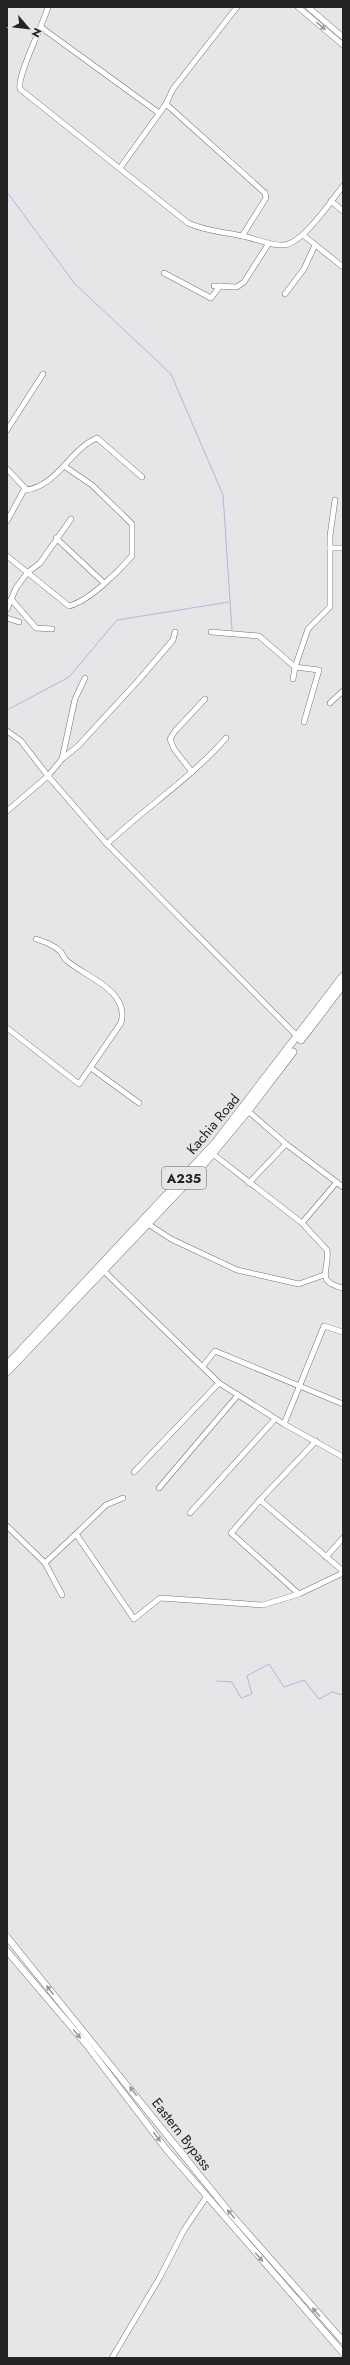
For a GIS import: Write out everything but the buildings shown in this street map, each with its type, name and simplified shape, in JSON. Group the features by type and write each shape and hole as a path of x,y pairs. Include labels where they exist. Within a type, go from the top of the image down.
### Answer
{"highway":[{"name":"Kachia Road","path":"7,1372 212,1146 343,976"},
{"name":"Kachia Road","path":"7,1365 81,1291 104,1271 213,1154 248,1111 343,985"}],"main road":[{"name":"Eastern Bypass","path":"7,1937 230,2213 343,2341"},
{"name":"Eastern Bypass","path":"7,1950 86,2044 166,2149 343,2353"}],"street":[{"path":"48,7 42,28 22,71 20,89 188,223 209,230 269,243 289,245 303,235 343,186"},
{"path":"120,168 166,104 177,82 238,7"},
{"path":"298,7 343,45"},
{"path":"308,7 343,37"},
{"path":"42,28 159,113"},
{"path":"166,104 265,193 266,198 242,236"},
{"path":"331,201 343,211"},
{"path":"303,235 343,267"},
{"path":"164,272 211,298 217,286 237,287 244,282 269,243"},
{"path":"285,294 304,269 315,245"},
{"path":"7,430 43,374"},
{"path":"7,521 25,490 42,486 80,449 97,438 142,477"},
{"path":"7,556 69,606 85,600 104,582 115,576 132,556 132,524 92,485 64,466"},
{"path":"7,469 24,486 25,490"},
{"path":"293,679 295,667 308,629 330,607 330,548 332,512 335,500"},
{"path":"7,609 11,599 27,573 40,563 56,538 71,519"},
{"path":"56,538 104,582"},
{"path":"330,548 343,548"},
{"path":"11,599 36,628 52,629"},
{"path":"7,618 18,622"},
{"path":"7,811 48,776 62,759 78,746 137,682 173,640 175,632"},
{"path":"211,632 259,636 295,667 319,670 304,722"},
{"path":"62,759 75,699 85,678"},
{"path":"330,704 343,691"},
{"path":"192,772 174,749 170,739 175,731 205,699"},
{"path":"7,731 21,740 48,776 107,844 298,1036"},
{"path":"107,844 192,772 226,738"},
{"path":"7,1028 79,1084 122,1023 124,1015 121,1006 108,987 65,959 60,952 49,944 36,939"},
{"path":"91,1068 139,1103"},
{"path":"248,1111 286,1144 343,1187"},
{"path":"249,1182 286,1144"},
{"path":"213,1154 302,1223 327,1250 324,1274 329,1284 343,1288"},
{"path":"302,1223 336,1183"},
{"path":"148,1224 171,1239 232,1269 299,1284 324,1274"},
{"path":"104,1271 219,1383 275,1419 343,1457"},
{"path":"284,1424 324,1326 343,1332"},
{"path":"203,1366 215,1351 343,1404"},
{"path":"134,1472 219,1383"},
{"path":"159,1488 238,1395"},
{"path":"190,1513 275,1419"},
{"path":"299,1594 232,1532 316,1441"},
{"path":"44,1563 106,1505 123,1498"},
{"path":"76,1534 134,1619 160,1598 264,1605 299,1594 343,1572 260,1500"},
{"path":"8,1528 44,1563 62,1595"},
{"path":"326,1557 343,1538"},
{"path":"112,2358 160,2277 184,2230 207,2196"}],"waterway":[{"path":"7,192 75,284 171,374 223,495 232,630"},
{"path":"9,709 69,677 117,620 229,602"},
{"path":"217,1681 232,1682 241,1698 252,1694 247,1676 269,1664 284,1687 304,1680 319,1699 332,1692 343,1695"}]}
